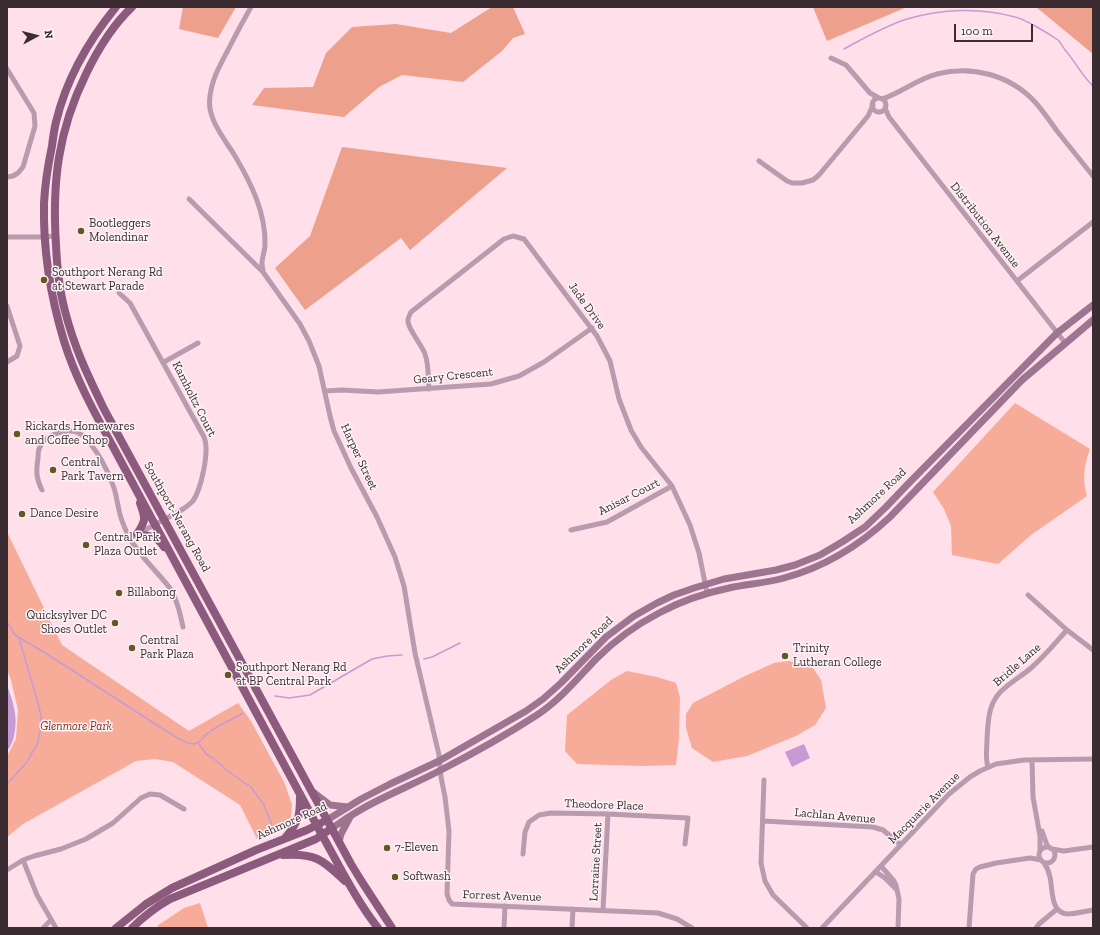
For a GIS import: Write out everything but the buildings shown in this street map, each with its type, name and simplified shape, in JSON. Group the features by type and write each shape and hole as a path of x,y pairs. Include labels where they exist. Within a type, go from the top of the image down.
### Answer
{"main road":[{"name":"Southport-Nerang Road","path":"116,7 105,20 81,60 65,94 56,122 46,182 44,202 45,237 51,288 64,341 88,401 156,524 322,835 370,918 378,928"},
{"name":"Southport-Nerang Road","path":"132,7 114,27 94,58 79,88 65,128 57,169 55,194 55,236 58,272 68,324 78,355 101,402 164,520 339,842 362,882 392,928"},
{"name":"Ashmore Road","path":"116,928 146,904 172,888 256,850 317,825 390,784 439,761 510,720 539,702 561,683 606,637 634,616 658,603 674,595 705,584 795,565 850,538 870,523 1058,333 1093,305"},
{"name":"Ashmore Road","path":"132,928 157,907 170,899 278,856 316,839 370,805 473,753 539,713 566,692 597,659 621,637 644,621 670,607 686,600 729,588 765,582 811,569 829,561 862,541 890,516 1022,380 1093,320"},
{"path":"138,492 144,519 143,525 138,534 155,537 166,551 171,554"},
{"path":"312,791 324,802 330,805 348,807"},
{"path":"285,839 294,828 298,820 300,793"},
{"path":"339,842 341,834 350,817"},
{"path":"278,856 297,855 315,858 333,869 352,887"}],"street":[{"path":"251,7 217,71 209,97 210,110 215,124 246,174 253,190 262,219 265,245 262,263 263,272"},
{"path":"831,58 846,65 870,93 885,102 882,109"},
{"path":"7,69 34,113 35,126 23,167 18,173 7,177"},
{"path":"759,161 783,179 792,183 810,181 822,172 868,116 875,100 891,96 923,78 942,72 960,70 986,73 999,77 1025,93 1035,102 1093,176"},
{"path":"870,93 874,109 882,109"},
{"path":"868,116 882,109 891,96"},
{"name":"Distribution Avenue","path":"882,109 1066,344"},
{"name":"Harper Street","path":"189,199 263,272 300,324 309,341 319,366 334,431 350,468 391,547 399,566 404,586 415,653 439,761"},
{"path":"1017,281 1093,222"},
{"path":"7,237 55,236"},
{"name":"Jade Drive","path":"429,389 428,368 425,354 409,327 408,320 411,312 504,239 513,236 524,239 592,328 610,361 619,399 631,430 641,447 672,486 690,525 699,553 707,594"},
{"name":"Kamholtz Court","path":"119,293 130,303 164,362 204,437 206,447 200,487 193,501 187,507 130,538"},
{"path":"7,306 20,346 18,356 7,362"},
{"name":"Geary Crescent","path":"325,391 342,390 378,392 491,384 519,376 544,362 592,328"},
{"path":"164,362 198,343"},
{"path":"42,490 36,473 38,451 41,445 62,431 74,431 80,434 95,450 109,476 121,519 130,538 143,558 170,589 179,608 183,627"},
{"name":"Anisar Court","path":"571,530 607,522 672,486"},
{"path":"1028,595 1067,630 1093,650"},
{"name":"Bridle Lane","path":"988,767 986,758 988,718 993,701 998,693 1036,664 1067,630"},
{"name":"Macquarie Avenue","path":"822,928 949,794 970,777 988,767 1006,762 1093,759"},
{"path":"1032,760 1033,797 1040,840 1038,855 1050,878 1053,899 1057,908 1062,912 1069,914 1093,910"},
{"name":"Forrest Avenue","path":"439,761 449,821 447,894 452,904 658,913 677,919 692,928"},
{"path":"764,780 761,863 765,881 773,895 807,928"},
{"path":"7,870 23,860 86,840 113,823 141,798 150,794 160,795 184,808"},
{"name":"Theodore Place","path":"523,854 525,832 529,822 539,815 551,813 688,818 685,844"},
{"name":"Lorraine Street","path":"604,910 608,814"},
{"name":"Lachlan Avenue","path":"763,821 873,827 882,830 901,845"},
{"path":"1038,821 1044,839 1054,853 1050,878"},
{"path":"1030,858 1045,847 1064,851"},
{"path":"969,928 972,874 976,869 996,863 1030,858 1042,861 1053,859 1064,851 1093,847"},
{"path":"23,860 37,895 56,928"},
{"path":"881,866 894,881 898,895 898,928"},
{"path":"876,872 888,880 896,890"},
{"path":"504,906 504,928"},
{"path":"1036,928 1057,908"},
{"path":"572,928 573,909"},
{"path":"43,928 51,920"}],"green space":[{"path":"1015,403 1090,449 1084,472 1085,490 1087,496 1031,535 998,564 952,555 951,526 944,509 933,492"},
{"name":"Glenmore Park","path":"7,532 62,645 189,731 238,703 251,721 285,784 292,805 291,817 285,829 257,839 240,805 173,762 155,759 136,761 23,824 7,837 7,756 16,739 18,710 11,680 7,670"},
{"path":"789,661 813,668 821,680 826,708 815,725 796,736 747,756 713,762 692,748 686,728 686,714 693,703 774,663"},
{"path":"627,671 657,677 676,683 680,698 679,738 676,765 642,766 577,764 565,751 567,715 611,680"},
{"path":"200,903 208,928 158,928 157,926 184,908"}],"shaded area":[{"path":"183,7 236,7 218,38 179,29"},
{"path":"492,7 513,7 525,34 513,38 502,51 463,82 402,75 379,87 344,117 252,105 264,88 313,87 326,53 352,27 396,24 451,33"},
{"path":"813,7 907,7 827,41"},
{"path":"1036,7 1093,7 1093,54"},
{"path":"342,147 507,168 410,250 401,238 305,310 275,268 310,236"},
{"path":"7,685 14,706 16,725 13,740 7,751"},
{"path":"804,744 810,758 792,767 785,752"}],"waterway":[{"path":"844,49 875,32 907,19 947,11 961,10 989,12 1019,18 1058,40 1085,78 1093,86"},
{"path":"7,622 15,635 182,741 190,744 196,744 212,730 243,713"},
{"path":"7,784 27,762 38,743 41,724 38,703 19,638"},
{"path":"424,659 432,657 460,643"},
{"path":"275,696 289,698 310,695 372,659 402,655"},
{"path":"199,744 206,754 251,787 264,805 272,825"}],"place":[{"name":"Bootleggers Molendinar","path":"81,231"},
{"name":"Southport Nerang Rd at Stewart Parade","path":"44,280"},
{"name":"Rickards Homewares and Coffee Shop","path":"17,434"},
{"name":"Central Park Tavern","path":"53,470"},
{"name":"Dance Desire","path":"22,514"},
{"name":"Central Park Plaza Outlet","path":"86,545"},
{"name":"Billabong","path":"119,593"},
{"name":"Quicksylver DC Shoes Outlet","path":"115,623"},
{"name":"Central Park Plaza","path":"132,648"},
{"name":"Trinity Lutheran College","path":"785,656"},
{"name":"Southport Nerang Rd at BP Central Park","path":"228,675"},
{"name":"7-Eleven","path":"387,848"},
{"name":"Softwash","path":"395,877"}]}
